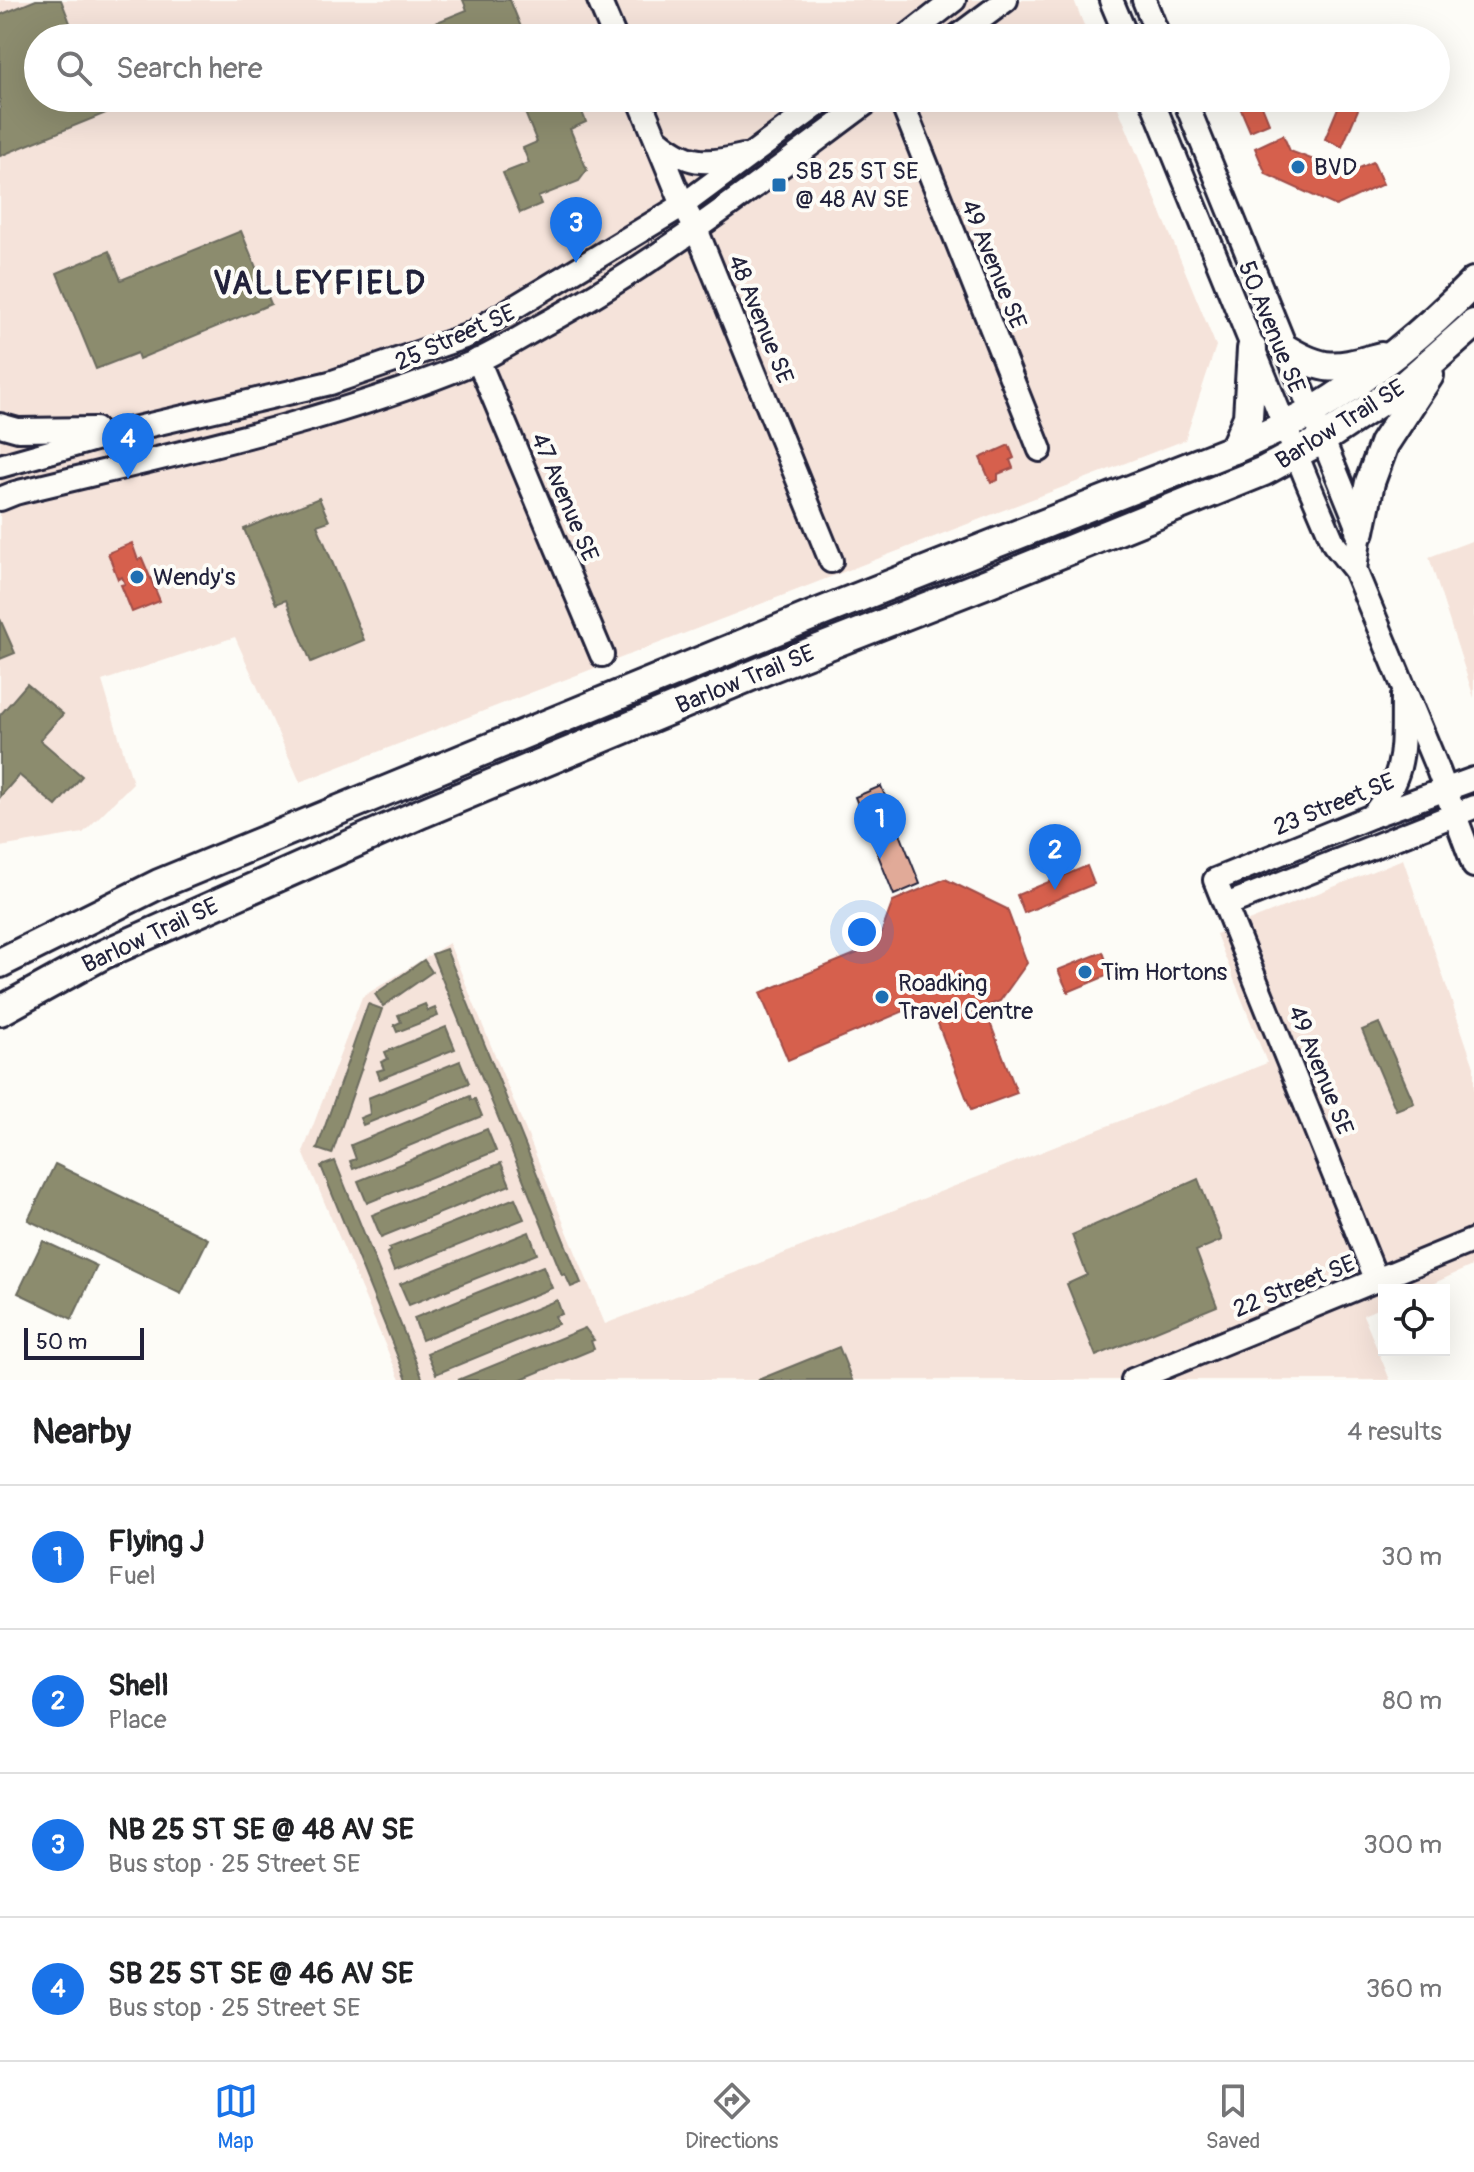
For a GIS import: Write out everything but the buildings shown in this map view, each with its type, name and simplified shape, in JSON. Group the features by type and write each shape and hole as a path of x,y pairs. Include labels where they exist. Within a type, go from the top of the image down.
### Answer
{"main road":[{"name":"Barlow Trail SE","path":"0,963 174,878 806,618 1284,427 1312,412 1434,322 1474,282"},
{"name":"Barlow Trail SE","path":"0,1011 102,955 422,813 770,668 1033,565 1296,456 1406,384 1474,324"},
{"path":"1234,449 1248,417 1252,349"},
{"path":"1287,350 1324,368 1390,355"},
{"path":"1360,531 1370,482 1384,444 1446,351"}],"street":[{"path":"599,0 609,24"},
{"path":"923,24 954,0"},
{"path":"975,24 1007,1"},
{"path":"1108,3 1119,24"},
{"name":"48 Avenue SE","path":"645,112 831,561"},
{"name":"25 Street SE","path":"2,461 309,388 467,336 683,205 808,112"},
{"name":"25 Street SE","path":"8,496 318,417 372,401 478,360 594,298 696,229 854,112"},
{"name":"49 Avenue SE","path":"906,112 1040,450"},
{"name":"50 Avenue SE","path":"1157,112 1334,544 1355,570 1445,789 1464,811 1474,866"},
{"name":"50 Avenue SE","path":"1190,112 1360,531 1355,570"},
{"path":"656,138 668,149 694,162 709,163 750,155"},
{"name":"47 Avenue SE","path":"478,360 602,655"},
{"path":"309,388 318,417"},
{"path":"0,425 18,430 98,429 120,432"},
{"path":"2,461 8,496"},
{"path":"1372,816 1399,776 1403,686"},
{"name":"23 Street SE","path":"1215,880 1372,816 1474,779"},
{"path":"1226,905 1464,811"},
{"name":"49 Avenue SE","path":"1215,880 1377,1281"},
{"name":"22 Street SE","path":"1133,1380 1474,1240"}],"shaded area":[{"path":"0,0 1074,0 1083,24 24,24 24,112 1120,112 1216,346 1185,440 300,782 235,637 102,681 133,783 83,833 0,847"},
{"path":"1474,540 1474,698 1429,557"},
{"path":"1403,859 1474,1067 1474,1265 1432,1284 1378,1284 1378,1309 1363,1315 1390,1380 400,1380 303,1152 362,997 449,943 605,1324 1267,1063 1216,934"}],"place":[{"name":"BVD","path":"1298,167"},
{"name":"SB 25 ST SE @ 48 AV SE","path":"779,185"},
{"name":"NB 25 ST SE @ 48 AV SE","path":"576,263"},
{"name":"SB 25 ST SE @ 46 AV SE","path":"128,479"},
{"name":"Wendy's","path":"137,577"},
{"name":"Flying J","path":"880,859"},
{"name":"Shell","path":"1055,890"},
{"name":"Tim Hortons","path":"1085,972"},
{"name":"Roadking Travel Centre","path":"882,997"}],"district":[{"name":"VALLEYFIELD","path":"320,283"}]}
